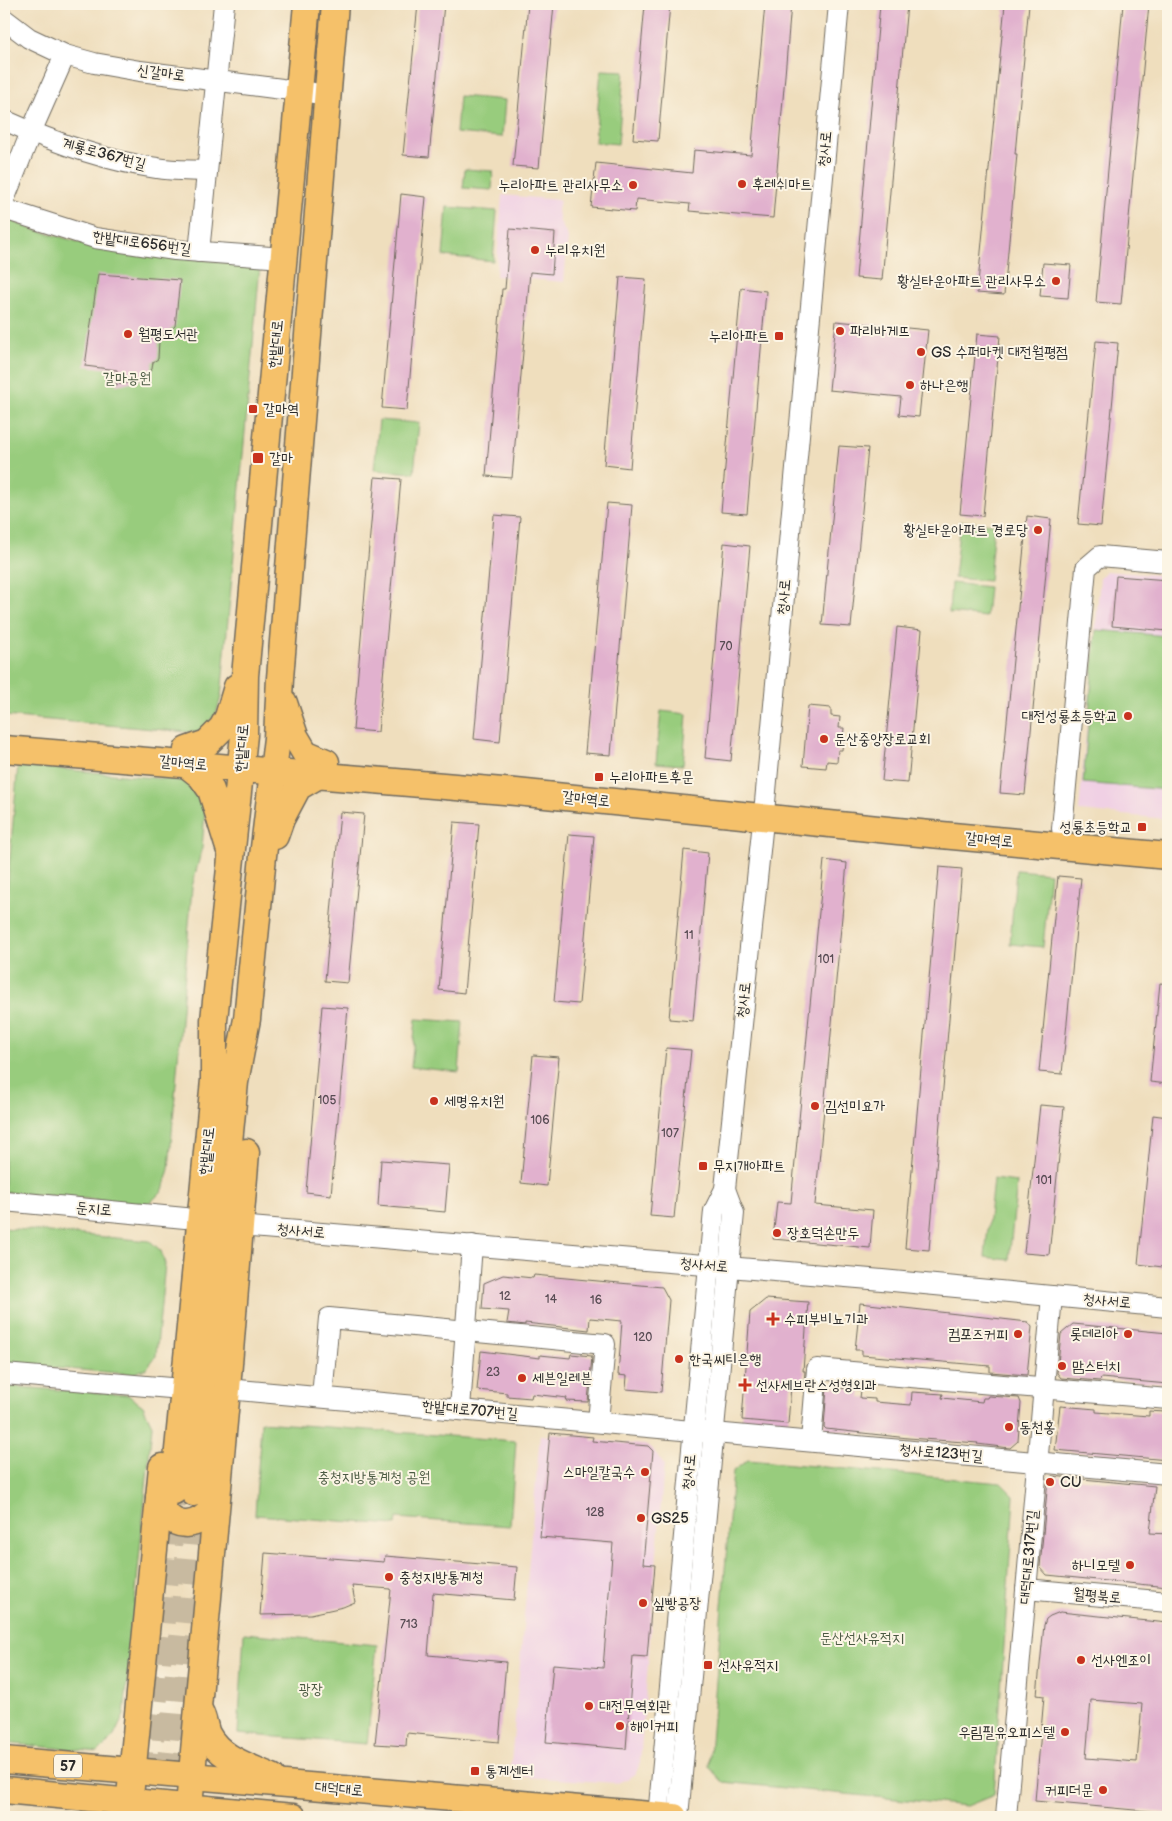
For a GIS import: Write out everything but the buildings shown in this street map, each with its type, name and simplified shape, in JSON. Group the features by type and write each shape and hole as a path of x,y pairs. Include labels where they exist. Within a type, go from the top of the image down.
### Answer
{"main road":[{"name":"한밭대로","path":"186,1496 214,1080 214,1020 244,735 245,676 307,4"},
{"path":"328,96 335,4"},
{"name":"한밭대로","path":"186,1496 235,1082 247,1019 274,765 328,96"},
{"path":"232,858 211,790 186,757 207,743 222,728 228,717 235,690 245,676"},
{"path":"263,856 274,840 281,819 298,787 321,769 306,753 295,736 284,705 280,678"},
{"name":"갈마역로","path":"4,733 186,757 764,810 1168,856"},
{"name":"갈마역로","path":"4,748 186,757"},
{"name":"갈마역로","path":"764,810 1062,829 1168,838"},
{"path":"129,1810 132,1772 186,1496 227,1389 252,1085 247,1019"},
{"path":"188,1813 198,1706 186,1496 170,1388 185,1218 201,1074 214,1020"},
{"path":"198,1706 204,1718 206,1732 214,1745 234,1760 291,1785"},
{"name":"대덕대로","path":"4,1760 667,1817"},
{"name":"57","path":"4,1790 129,1810 283,1817"}],"street":[{"path":"4,8 8,4"},
{"path":"199,252 224,4"},
{"name":"청사로","path":"667,1817 693,1430 708,1265 714,1210 725,1189 764,810 839,4"},
{"name":"신갈마로","path":"4,19 30,38 65,56 94,63 140,71 299,90 328,96"},
{"path":"4,200 30,132 65,56"},
{"name":"계룡로367번길","path":"4,120 74,149 119,161 159,168 207,171"},
{"name":"한밭대로656번길","path":"4,209 95,238 175,250 284,258"},
{"path":"1062,829 1086,568 1100,556 1168,562"},
{"name":"청사로","path":"667,1817 714,1432 734,1213 725,1189"},
{"name":"둔지로","path":"4,1201 185,1218"},
{"name":"청사서로","path":"240,1226 1168,1306"},
{"path":"460,1409 472,1245"},
{"name":"대덕대로317번길","path":"1006,1817 1052,1296"},
{"path":"322,1397 329,1318 605,1344 598,1422"},
{"path":"811,1441 817,1369 1168,1399"},
{"path":"4,1374 170,1388"},
{"name":"한밭대로707번길","path":"227,1389 714,1432"},
{"name":"청사로123번길","path":"714,1432 1168,1474"},
{"name":"월평북로","path":"1026,1589 1168,1602"}],"shaded area":[{"path":"502,195 560,200 558,210 560,222 568,237 564,282 496,276"},
{"name":"대전성룡초등학교","path":"1106,571 1168,576 1168,819 1079,811 1100,578"},
{"path":"540,1435 645,1445 652,1448 664,1465 640,1763 636,1773 617,1783 510,1776"}],"green space":[{"path":"601,70 624,71 618,144 595,142"},
{"path":"459,96 505,100 502,137 456,133"},
{"path":"465,169 493,171 492,190 463,188"},
{"path":"447,207 497,211 493,261 443,256"},
{"name":"갈마공원","path":"4,218 29,228 100,248 260,266 221,697 216,714 199,733 4,716"},
{"path":"379,420 419,423 414,473 374,470"},
{"path":"960,521 994,524 989,581 954,578"},
{"path":"951,583 989,587 986,617 949,613"},
{"name":"대전성룡초등학교","path":"1096,630 1168,636 1168,790 1083,783"},
{"path":"661,711 687,714 683,765 656,763"},
{"path":"18,765 185,781 195,785 205,811 202,848 192,887 169,1169 163,1190 149,1204 4,1192 4,925"},
{"path":"1016,870 1050,873 1043,947 1010,944"},
{"path":"416,1019 463,1022 459,1072 411,1067"},
{"path":"993,1179 1017,1182 1009,1260 985,1257"},
{"path":"4,1228 150,1241 161,1251 165,1264 156,1356 146,1369 131,1374 4,1364"},
{"path":"4,1386 128,1395 143,1406 152,1425 124,1715 114,1736 98,1752 4,1743"},
{"name":"충청지방통계청 공원","path":"261,1422 516,1441 510,1526 397,1518 396,1525 255,1515"},
{"name":"둔산선사유적지","path":"748,1460 1001,1483 1014,1496 994,1795 967,1806 723,1782 709,1767 733,1471"},
{"name":"광장","path":"244,1633 377,1645 367,1744 238,1734"}],"tunnel":[{"path":"165,1817 194,1493"},
{"path":"144,1817 173,1499"}],"place":[{"name":"후레쉬마트","path":"742,184"},
{"name":"누리아파트 관리사무소","path":"633,185"},
{"name":"누리유치원","path":"535,250"},
{"name":"황실타운아파트 관리사무소","path":"1056,281"},
{"name":"파리바게뜨","path":"840,331"},
{"name":"월평도서관","path":"128,334"},
{"name":"누리아파트","path":"779,336"},
{"name":"GS 수퍼마켓 대전월평점","path":"921,352"},
{"name":"하나은행","path":"910,385"},
{"name":"갈마역","path":"253,409"},
{"name":"갈마","path":"258,458"},
{"name":"황실타운아파트 경로당","path":"1038,530"},
{"name":"대전성룡초등학교","path":"1128,716"},
{"name":"둔산중앙장로교회","path":"824,739"},
{"name":"누리아파트후문","path":"599,777"},
{"name":"성룡초등학교","path":"1142,827"},
{"name":"세명유치원","path":"434,1101"},
{"name":"김선미요가","path":"815,1106"},
{"name":"무지개아파트","path":"703,1166"},
{"name":"장호덕손만두","path":"777,1233"},
{"name":"수피부비뇨기과","path":"773,1319"},
{"name":"컴포즈커피","path":"1018,1334"},
{"name":"롯데리아","path":"1128,1334"},
{"name":"한국씨티은행","path":"679,1359"},
{"name":"맘스터치","path":"1062,1366"},
{"name":"세븐일레븐","path":"522,1378"},
{"name":"선사세브란스성형외과","path":"745,1385"},
{"name":"동천홍","path":"1009,1427"},
{"name":"스마일칼국수","path":"645,1472"},
{"name":"CU","path":"1050,1482"},
{"name":"GS25","path":"641,1518"},
{"name":"하니모텔","path":"1130,1565"},
{"name":"충청지방통계청","path":"389,1577"},
{"name":"싶빵공장","path":"643,1603"},
{"name":"선사엔조이","path":"1081,1660"},
{"name":"선사유적지","path":"708,1665"},
{"name":"대전무역회관","path":"589,1706"},
{"name":"해이커피","path":"620,1726"},
{"name":"우림필유오피스텔","path":"1065,1732"},
{"name":"통계센터","path":"475,1771"},
{"name":"커피더문","path":"1103,1790"}]}
